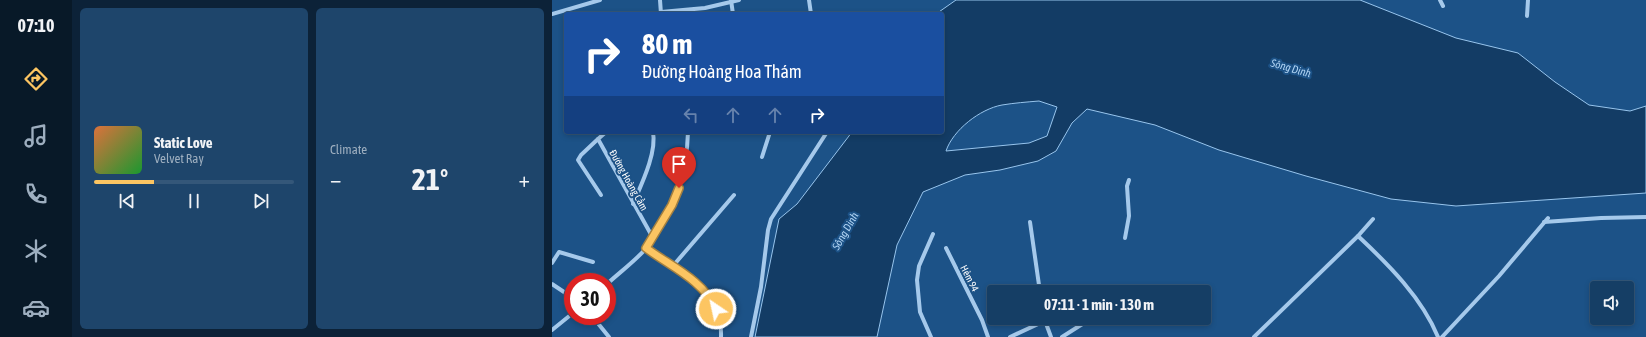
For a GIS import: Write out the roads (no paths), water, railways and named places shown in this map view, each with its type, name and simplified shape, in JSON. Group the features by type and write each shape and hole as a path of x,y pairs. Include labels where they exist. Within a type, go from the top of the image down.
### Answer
{"street":[{"path":"552,14 600,0"},
{"path":"660,0 661,12"},
{"path":"667,12 740,0"},
{"path":"809,0 811,12"},
{"path":"1440,0 1443,6"},
{"path":"1528,0 1528,16"},
{"path":"731,1 733,12"},
{"path":"601,195 578,160 580,155 604,134"},
{"path":"633,204 649,162 653,143 653,134"},
{"path":"616,276 646,248 672,205 683,176 688,134"},
{"path":"762,157 769,134"},
{"path":"751,337 757,309 768,230 771,219 826,134"},
{"name":"Đường Hoàng Cầm","path":"598,139 653,238"},
{"path":"1125,238 1129,216 1127,186 1129,180"},
{"path":"672,267 734,195"},
{"path":"1544,222 1574,219 1646,217"},
{"path":"1442,337 1499,276 1548,218"},
{"path":"1254,337 1358,236 1373,219"},
{"path":"1030,222 1039,285"},
{"path":"931,337 920,312 917,280 919,266 933,234"},
{"path":"1358,236 1387,264 1417,301 1430,318 1438,337"},
{"path":"646,248 697,284 714,304 719,317 721,337"},
{"name":"Hẻm 94","path":"946,248 980,315 988,337"},
{"path":"552,263 559,252 593,262"},
{"path":"552,284 564,292"},
{"path":"552,330 564,320"},
{"path":"599,325 609,337"},
{"path":"1010,337 1033,325"},
{"path":"1046,325 1051,337"},
{"path":"1062,337 1081,325"}],"water":[{"name":"Sông Dinh","path":"956,0 1360,0 1456,38 1518,53 1555,82 1589,105 1630,111 1646,106 1646,193 1456,206 1391,199 1219,150 1155,125 1087,109 1072,123 1056,151 1038,161 1000,170 965,175 923,192 897,245 877,337 755,337 779,219 797,204 850,134 944,134 944,12 939,12","holes":["1039,101 1057,107 1047,136 1029,143 946,151 961,128 968,122 985,111 1007,104"]}]}
